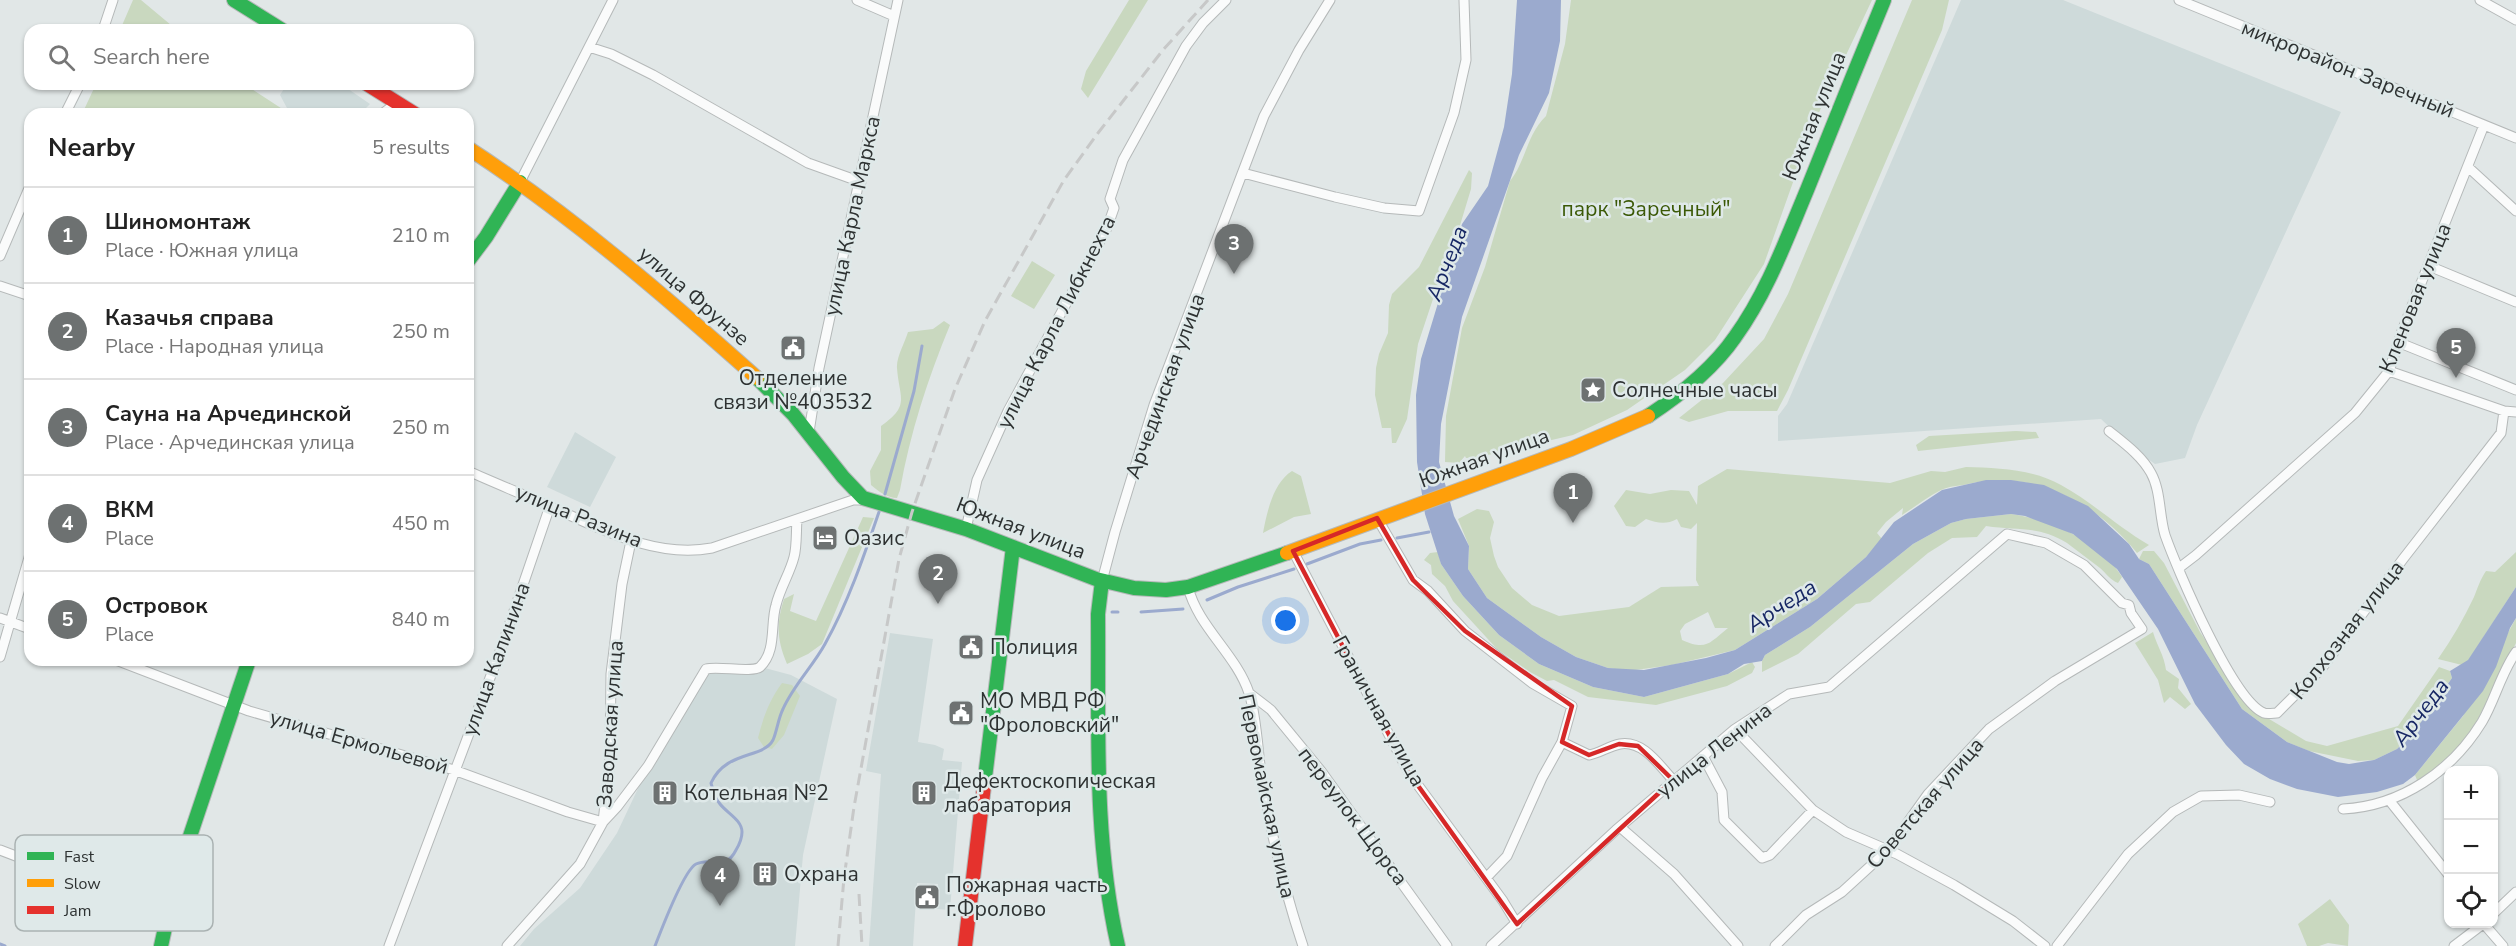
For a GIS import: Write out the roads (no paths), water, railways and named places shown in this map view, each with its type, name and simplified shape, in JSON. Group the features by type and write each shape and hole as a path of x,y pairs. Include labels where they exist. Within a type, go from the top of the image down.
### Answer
{"main road":[{"path":"234,0 272,24"},
{"name":"Южная улица","path":"869,500 966,529 1102,581 1144,590 1166,590 1188,587 1293,551 1610,435 1639,421 1674,399 1714,363 1736,338 1778,260 1884,0"},
{"path":"376,90 405,108"},
{"name":"улица Фрунзе","path":"474,152 520,182 691,319 758,379 809,432 858,494 869,500"},
{"path":"474,253 520,182"},
{"path":"965,946 1013,547"},
{"path":"1102,581 1098,614 1101,846 1109,914 1118,946"},
{"path":"189,835 247,666"},
{"path":"161,946 164,931"}],"street":[{"path":"105,24 113,0"},
{"path":"520,182 613,0"},
{"path":"857,0 894,16"},
{"name":"улица Карла Маркса","path":"809,432 815,386 861,182 898,0"},
{"name":"улица Карла Либкнехта","path":"966,529 978,480 1008,411 1107,228 1114,208 1110,199 1123,160 1186,46 1203,23 1226,0"},
{"name":"Арчединская улица","path":"1102,581 1114,532 1154,405 1264,116 1299,50 1330,0"},
{"path":"1244,173 1384,208 1419,211 1454,113 1466,60 1464,0"},
{"name":"микрорайон Заречный","path":"2179,0 2516,138"},
{"path":"2480,0 2516,20"},
{"path":"589,47 611,54 652,75 808,164 861,182"},
{"path":"68,108 77,90"},
{"path":"390,108 397,103"},
{"name":"Кленовая улица","path":"2179,568 2355,414 2389,371 2400,343 2402,331 2484,125"},
{"path":"2468,167 2516,211"},
{"path":"0,256 24,200"},
{"path":"2429,266 2516,302"},
{"path":"0,286 24,294"},
{"path":"2400,343 2516,390"},
{"path":"2389,371 2504,411 2516,412"},
{"name":"Колхозная улица","path":"2109,431 2138,456 2151,472 2165,533 2179,568 2236,685 2250,702 2264,713 2277,713 2289,704 2322,668 2486,453 2501,433 2504,411"},
{"name":"улица Разина","path":"474,474 631,541 679,550 695,551 853,500 869,500"},
{"name":"улица Калинина","path":"389,946 502,646 550,506"},
{"path":"1377,519 1413,580 1428,591 1465,631 1532,683 1572,706 1562,742 1542,778 1507,856 1486,878"},
{"path":"603,822 648,766 703,672 714,667 753,670 760,667 772,643 775,606 795,556 796,520"},
{"name":"улица Ленина","path":"1491,946 1672,780 1735,729 1789,694 1829,687 2007,534 2046,543 2084,565 2122,603 2129,605 2132,609 2131,613 2142,628"},
{"name":"Заводская улица","path":"507,946 580,864 603,822 610,759 611,674 622,584 631,541"},
{"name":"Граничная улица","path":"1293,551 1409,773 1517,924"},
{"path":"0,657 24,575"},
{"name":"Первомайская улица","path":"1188,587 1200,615 1235,666 1249,693 1271,828 1286,896 1303,946"},
{"path":"0,618 24,627"},
{"name":"Советская улица","path":"1775,946 1806,915 1842,892 1888,850 1928,794 1989,729 2055,681 2142,628"},
{"path":"2343,809 2362,808 2401,797 2439,771 2459,753 2482,722 2516,652"},
{"name":"улица Ермольевой","path":"132,666 233,705 454,770 568,812 603,822"},
{"name":"переулок Щорса","path":"1249,693 1271,710 1321,771 1447,946"},
{"path":"1735,729 1813,810 1846,832 1888,850 2004,915 2041,945"},
{"path":"1562,742 1589,755 1619,744 1638,746 1649,754 1672,780"},
{"path":"1703,756 1722,792 1724,820 1762,858 1770,855 1813,810"},
{"path":"2057,946 2128,854 2173,812 2201,796 2240,795 2270,802"},
{"path":"2389,800 2444,868"},
{"path":"1620,827 1674,874 1738,946"},
{"path":"0,850 15,856"},
{"path":"2498,908 2516,892"},
{"path":"2454,946 2478,928"},
{"path":"2487,928 2503,946"}],"water":[{"path":"1517,0 1561,0 1560,41 1549,93 1519,155 1462,317 1441,424 1439,462 1454,516 1469,546 1468,569 1487,598 1541,637 1576,657 1608,668 1644,670 1735,650 1817,599 1866,557 1894,522 1942,490 1986,480 2011,480 2044,485 2088,506 2129,544 2139,559 2149,564 2242,709 2287,742 2337,762 2349,764 2374,760 2397,749 2414,732 2452,678 2450,671 2468,660 2516,587 2516,618 2496,667 2483,691 2415,775 2403,784 2377,792 2338,797 2297,789 2270,779 2244,764 2226,745 2195,704 2158,629 2117,569 2073,534 2025,516 2011,514 1951,523 1913,544 1810,627 1765,655 1762,661 1744,664 1728,674 1644,697 1593,687 1539,664 1499,635 1463,596 1441,564 1425,514 1417,462 1416,395 1421,359 1462,224 1488,186 1504,127 1512,74"}],"waterway":[{"path":"885,494 914,391 922,346"},
{"path":"655,946 673,902 691,869 702,862 723,862 732,857 737,848 742,832 740,824 718,802 711,783 726,765 761,750 773,740 787,701 820,652 841,612 879,512"},
{"path":"1397,538 1429,532"},
{"path":"1307,564 1360,544 1381,540"},
{"path":"1207,600 1238,587 1294,569"},
{"path":"1141,612 1183,609"},
{"path":"1112,612 1118,612"},
{"path":"0,944 5,946"}],"railway":[{"path":"838,946 844,878 854,807 899,559 912,512 955,389 985,321 1064,180 1163,50 1208,0"},
{"path":"859,894 862,946"}],"place":[{"name":"Сауна на Арчединской","path":"1234,274"},
{"name":"Отделение связи №403532","path":"793,348"},
{"name":"Островок","path":"2456,378"},
{"name":"Солнечные часы","path":"1593,390"},
{"name":"Шиномонтаж","path":"1573,523"},
{"name":"Оазис","path":"825,538"},
{"name":"Казачья справа","path":"938,604"},
{"name":"Полиция","path":"971,647"},
{"name":"МО МВД РФ \"Фроловский\"","path":"961,713"},
{"name":"Котельная №2","path":"665,793"},
{"name":"Дефектоскопическая лабаратория","path":"924,793"},
{"name":"Охрана","path":"765,874"},
{"name":"Пожарная часть г.Фролово","path":"927,897"},
{"name":"ВКМ","path":"720,906"}],"park label":[{"name":"парк \"Заречный\"","path":"1646,209"}],"water label":[{"name":"Арчеда","path":"1446,263"},
{"name":"Арчеда","path":"1781,605"},
{"name":"Арчеда","path":"2420,712"}]}
